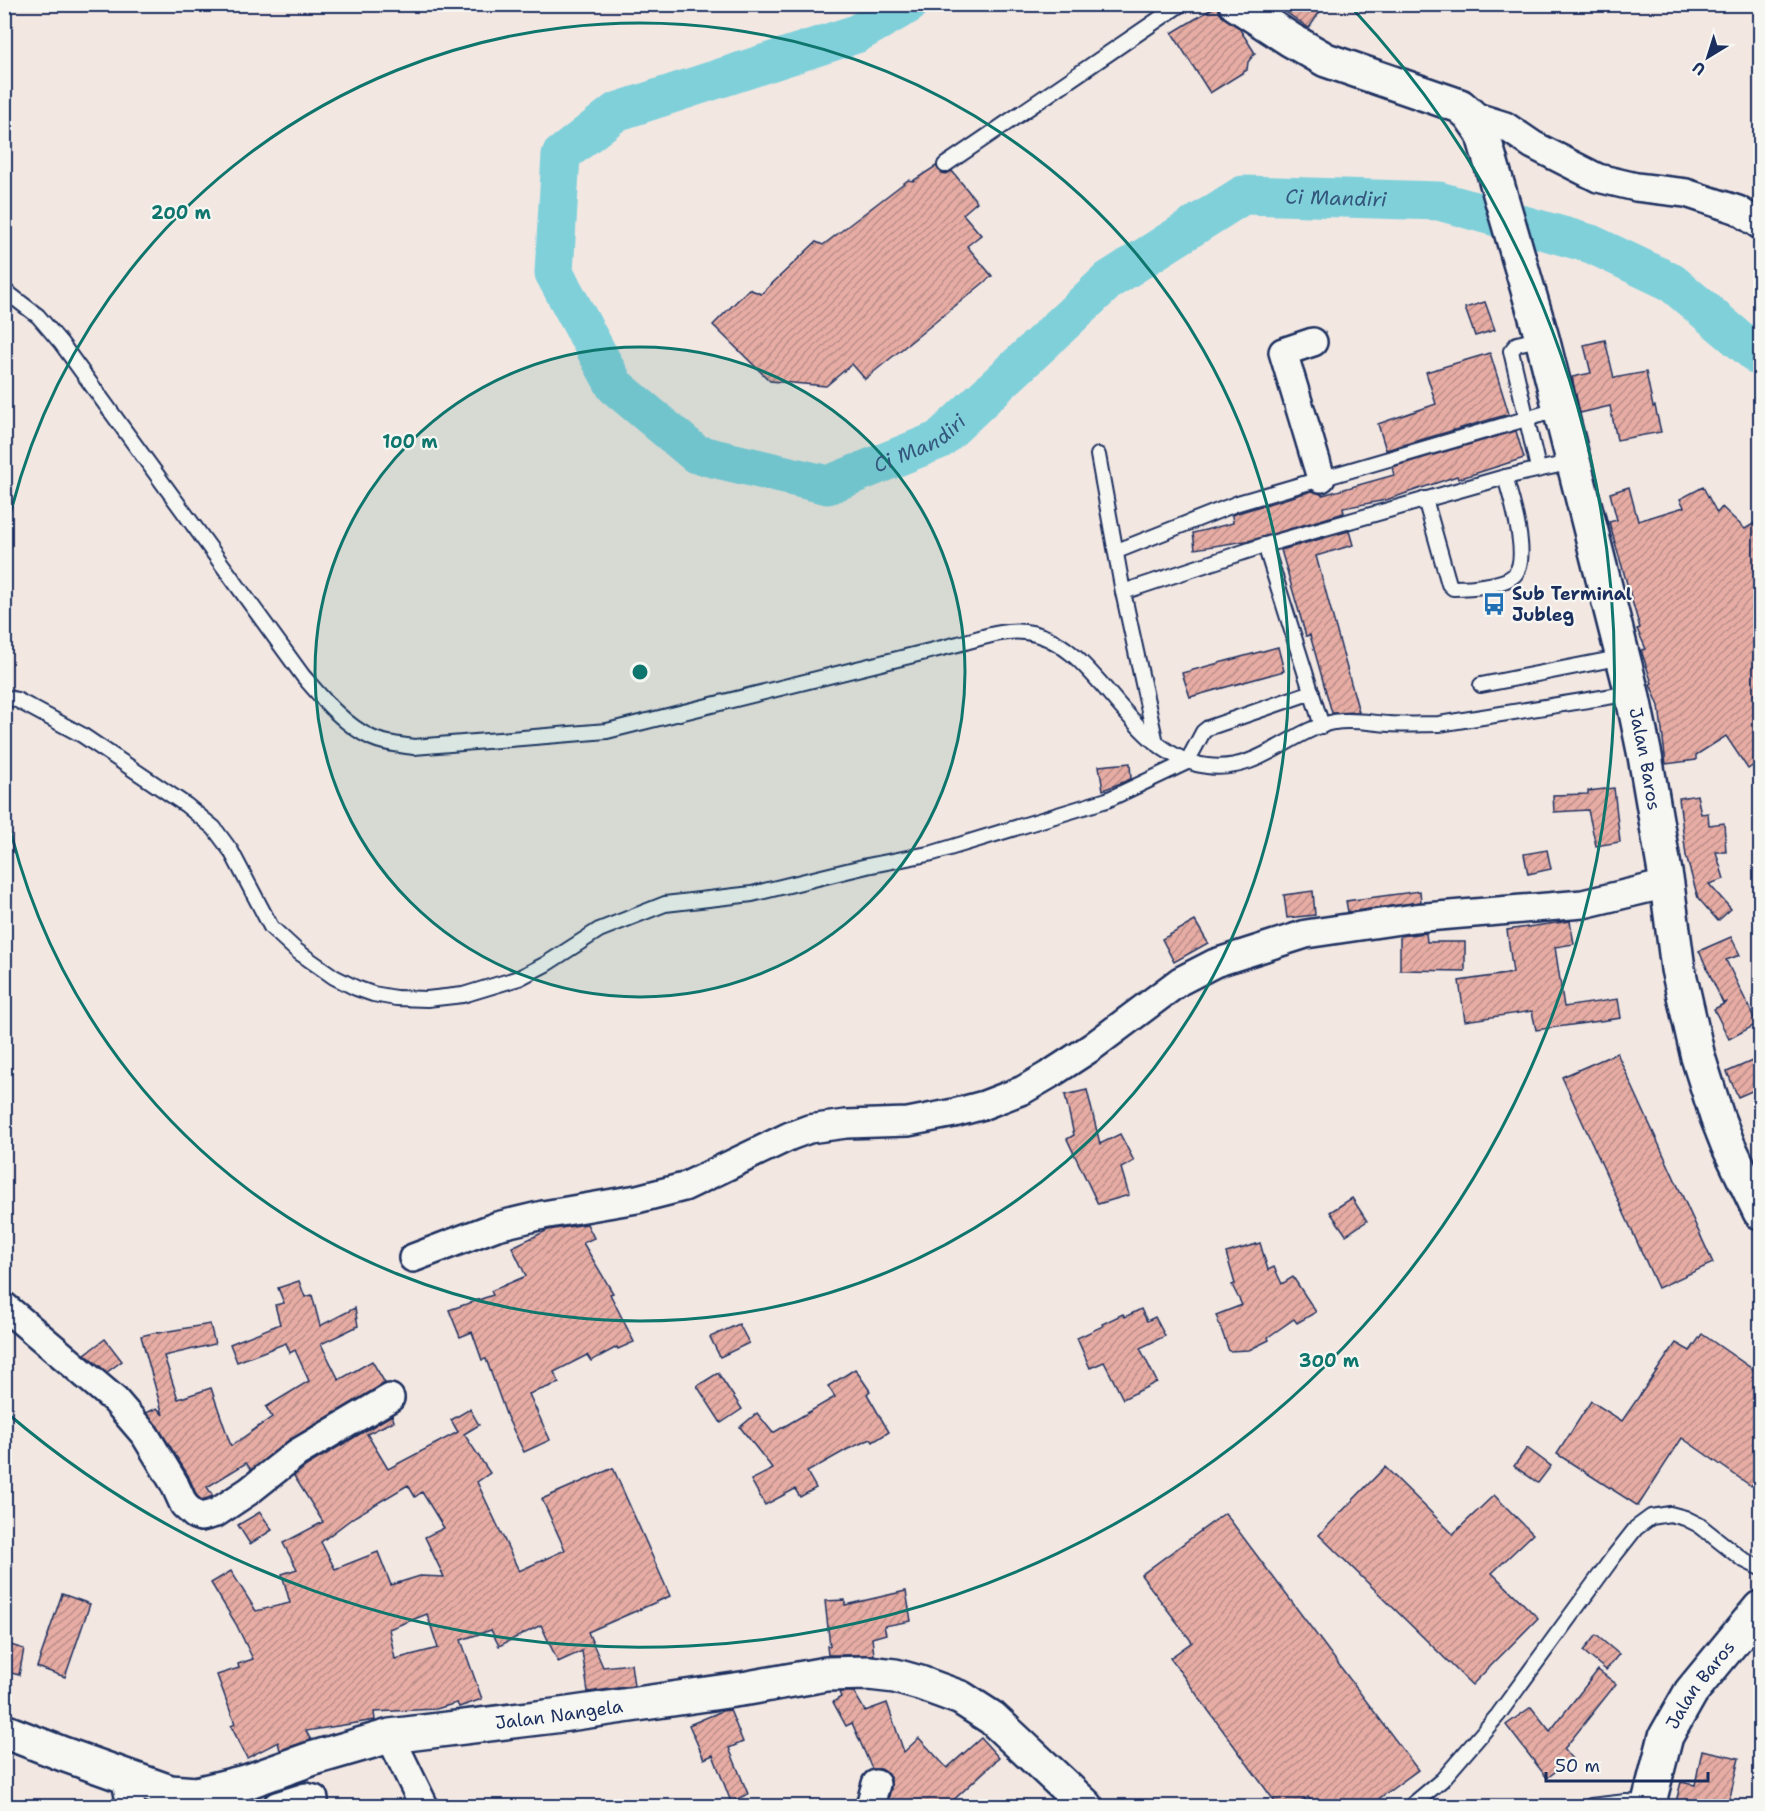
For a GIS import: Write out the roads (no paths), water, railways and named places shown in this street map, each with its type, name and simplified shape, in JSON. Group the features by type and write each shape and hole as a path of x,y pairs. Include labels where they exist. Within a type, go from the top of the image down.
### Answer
{"main road":[{"path":"1236,4 1326,60 1441,98 1460,106 1470,115"},
{"name":"Jalan Baros","path":"1470,115 1482,132 1487,145 1542,338 1632,693 1667,884 1678,969 1698,1057 1728,1145 1761,1212"},
{"name":"Jalan Baros","path":"1648,1805 1666,1736 1691,1692 1761,1608"},
{"name":"Jalan Nangela","path":"4,1731 128,1791 170,1792 191,1800 310,1759 390,1736 554,1716 747,1688 825,1674 869,1673 895,1676 961,1698 992,1718 1086,1806"}],"street":[{"path":"1470,115 1505,126 1533,145 1598,178 1636,187 1686,193 1738,210 1761,225"},
{"path":"1313,342 1283,352 1321,478"},
{"path":"413,1258 497,1226 543,1215 637,1199 684,1187 809,1129 846,1124 908,1122 984,1105 1023,1090 1052,1073 1092,1047 1180,981 1215,963 1306,934 1414,918 1582,903 1667,884"},
{"path":"4,1306 115,1400 145,1435 174,1483 184,1505 195,1515 201,1517 216,1513 249,1491 297,1453 390,1398"},
{"path":"390,1736 424,1806"},
{"path":"278,1806 306,1797 314,1799"}],"lane":[{"path":"945,165 1180,4"},
{"path":"4,290 38,316 61,343 303,676 342,717 372,738 391,744 414,747 607,731 958,644 1023,632 1043,635 1072,655 1156,743 1187,762 1207,766 1238,765 1256,759 1322,726 1335,722 1439,724 1632,693"},
{"path":"1538,468 1510,351 1517,344 1542,338"},
{"path":"1117,551 1238,503 1560,410"},
{"path":"1098,454 1123,592 1156,743"},
{"path":"1123,592 1265,545 1538,468 1573,462"},
{"path":"1425,499 1449,584 1453,588 1485,586 1510,579 1519,566 1518,522 1505,477"},
{"path":"1265,545 1322,726"},
{"path":"1481,685 1623,657"},
{"path":"4,697 17,700 82,735 186,805 214,828 231,851 271,927 288,944 334,977 373,994 396,998 427,999 463,995 519,978 546,964 599,930 665,904 752,894 867,866 933,853 1107,800 1187,762 1203,732 1208,728 1312,692"},
{"path":"1411,1806 1442,1780 1498,1715 1614,1556 1644,1521 1660,1514 1685,1518 1699,1525 1742,1559 1761,1568"},
{"path":"1591,1806 1626,1802 1648,1805"}],"waterway":[{"name":"Ci Mandiri","path":"909,4 856,34 616,112 561,155 554,273 615,386 696,454 828,485 939,440 1109,280 1243,195 1439,201 1591,244 1671,282 1760,357"}],"place":[{"name":"Sub Terminal Jubleg","path":"1494,604"}]}
